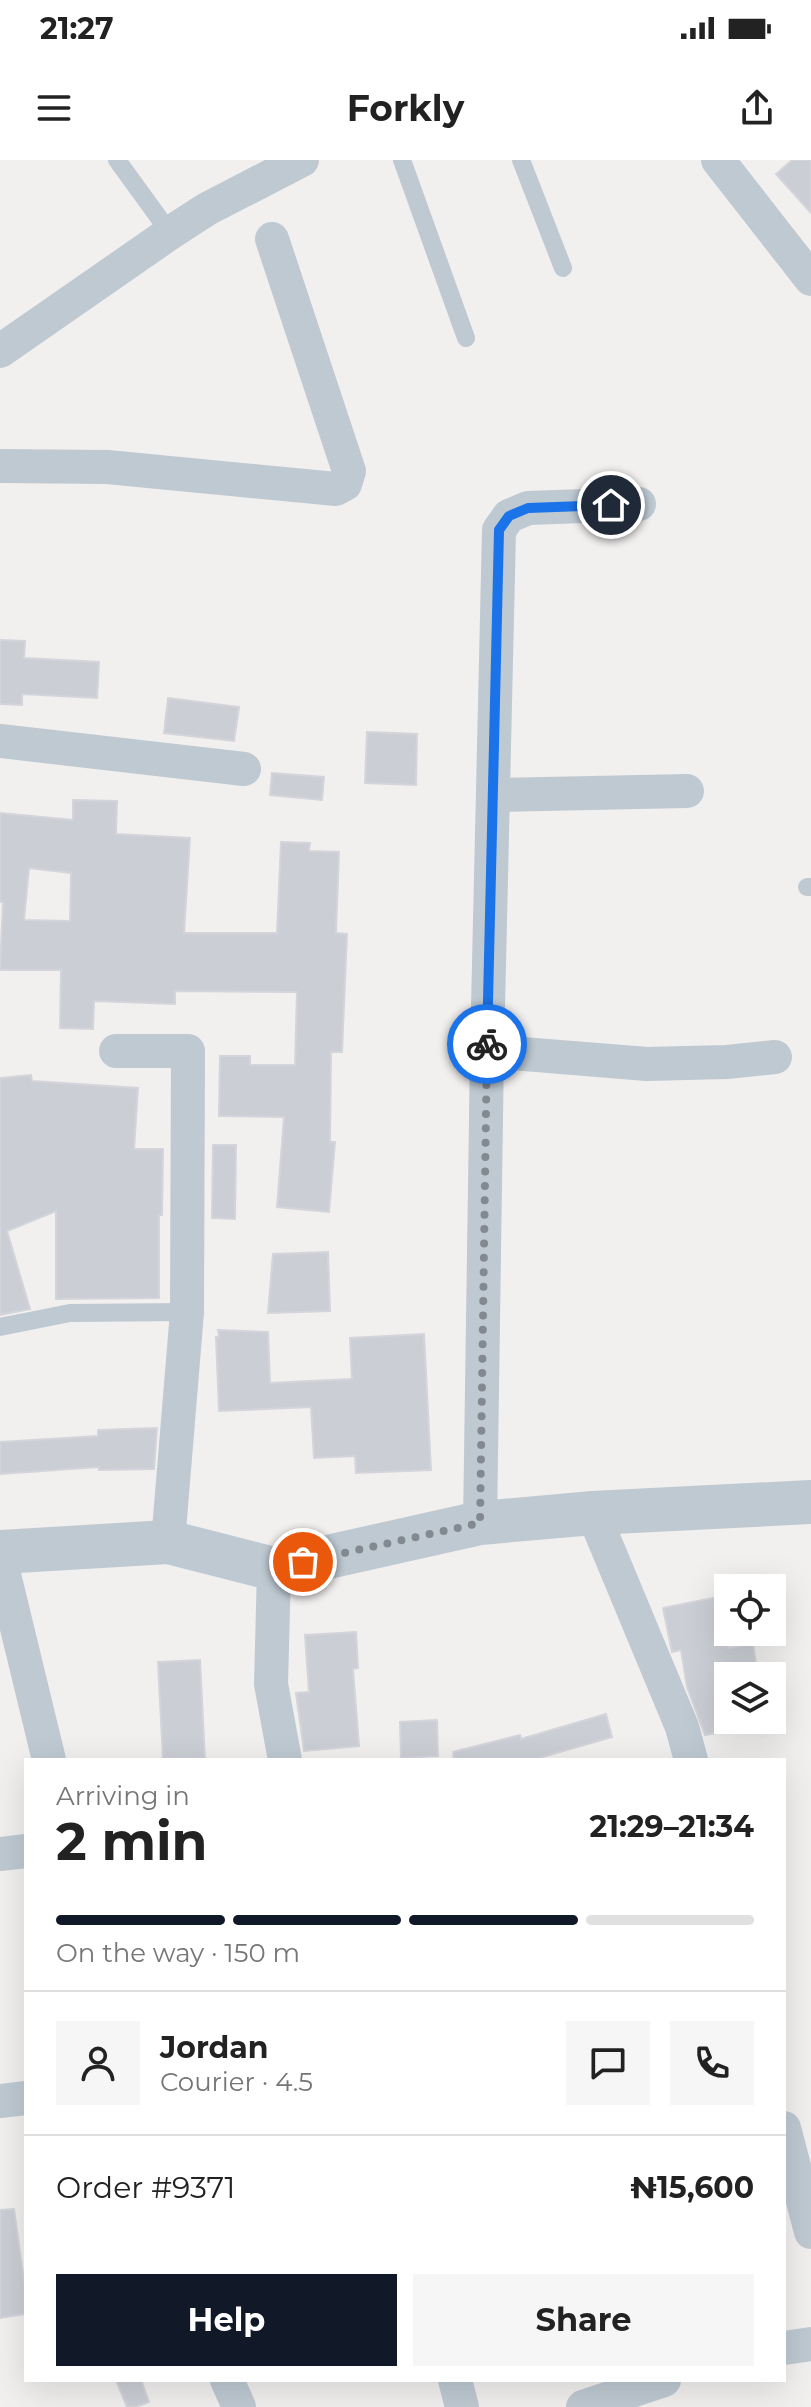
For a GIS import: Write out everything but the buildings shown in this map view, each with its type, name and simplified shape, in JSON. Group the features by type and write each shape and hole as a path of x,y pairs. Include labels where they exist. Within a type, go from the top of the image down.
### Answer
{"street":[{"path":"0,351 207,209 302,160"},
{"path":"718,160 811,279"},
{"path":"0,466 107,467 336,489 345,484 349,471 272,239"},
{"path":"480,1523 499,530 509,516 528,508 639,504"},
{"path":"0,741 244,769"},
{"path":"493,795 687,791"},
{"path":"116,1051 188,1051 187,1312 168,1542"},
{"path":"487,1051 647,1064 775,1057"},
{"path":"49,1758 0,1555 168,1542 274,1569 480,1523 593,1513 811,1502"},
{"path":"593,1513 682,1727 690,1758"},
{"path":"274,1569 271,1684 285,1758"},
{"path":"0,1854 24,1851"},
{"path":"0,2101 24,2098"},
{"path":"786,2136 811,2232"},
{"path":"786,2348 811,2344"},
{"path":"456,2382 462,2407"},
{"path":"583,2407 658,2382"}],"lane":[{"path":"117,160 170,233"},
{"path":"402,160 466,338"},
{"path":"521,160 563,268"},
{"path":"0,1327 70,1313 187,1312"}],"way so far":[{"path":"303,1562 480,1523 487,1044"}],"route":[{"path":"487,1044 499,530 509,516 528,508 611,505"}]}
